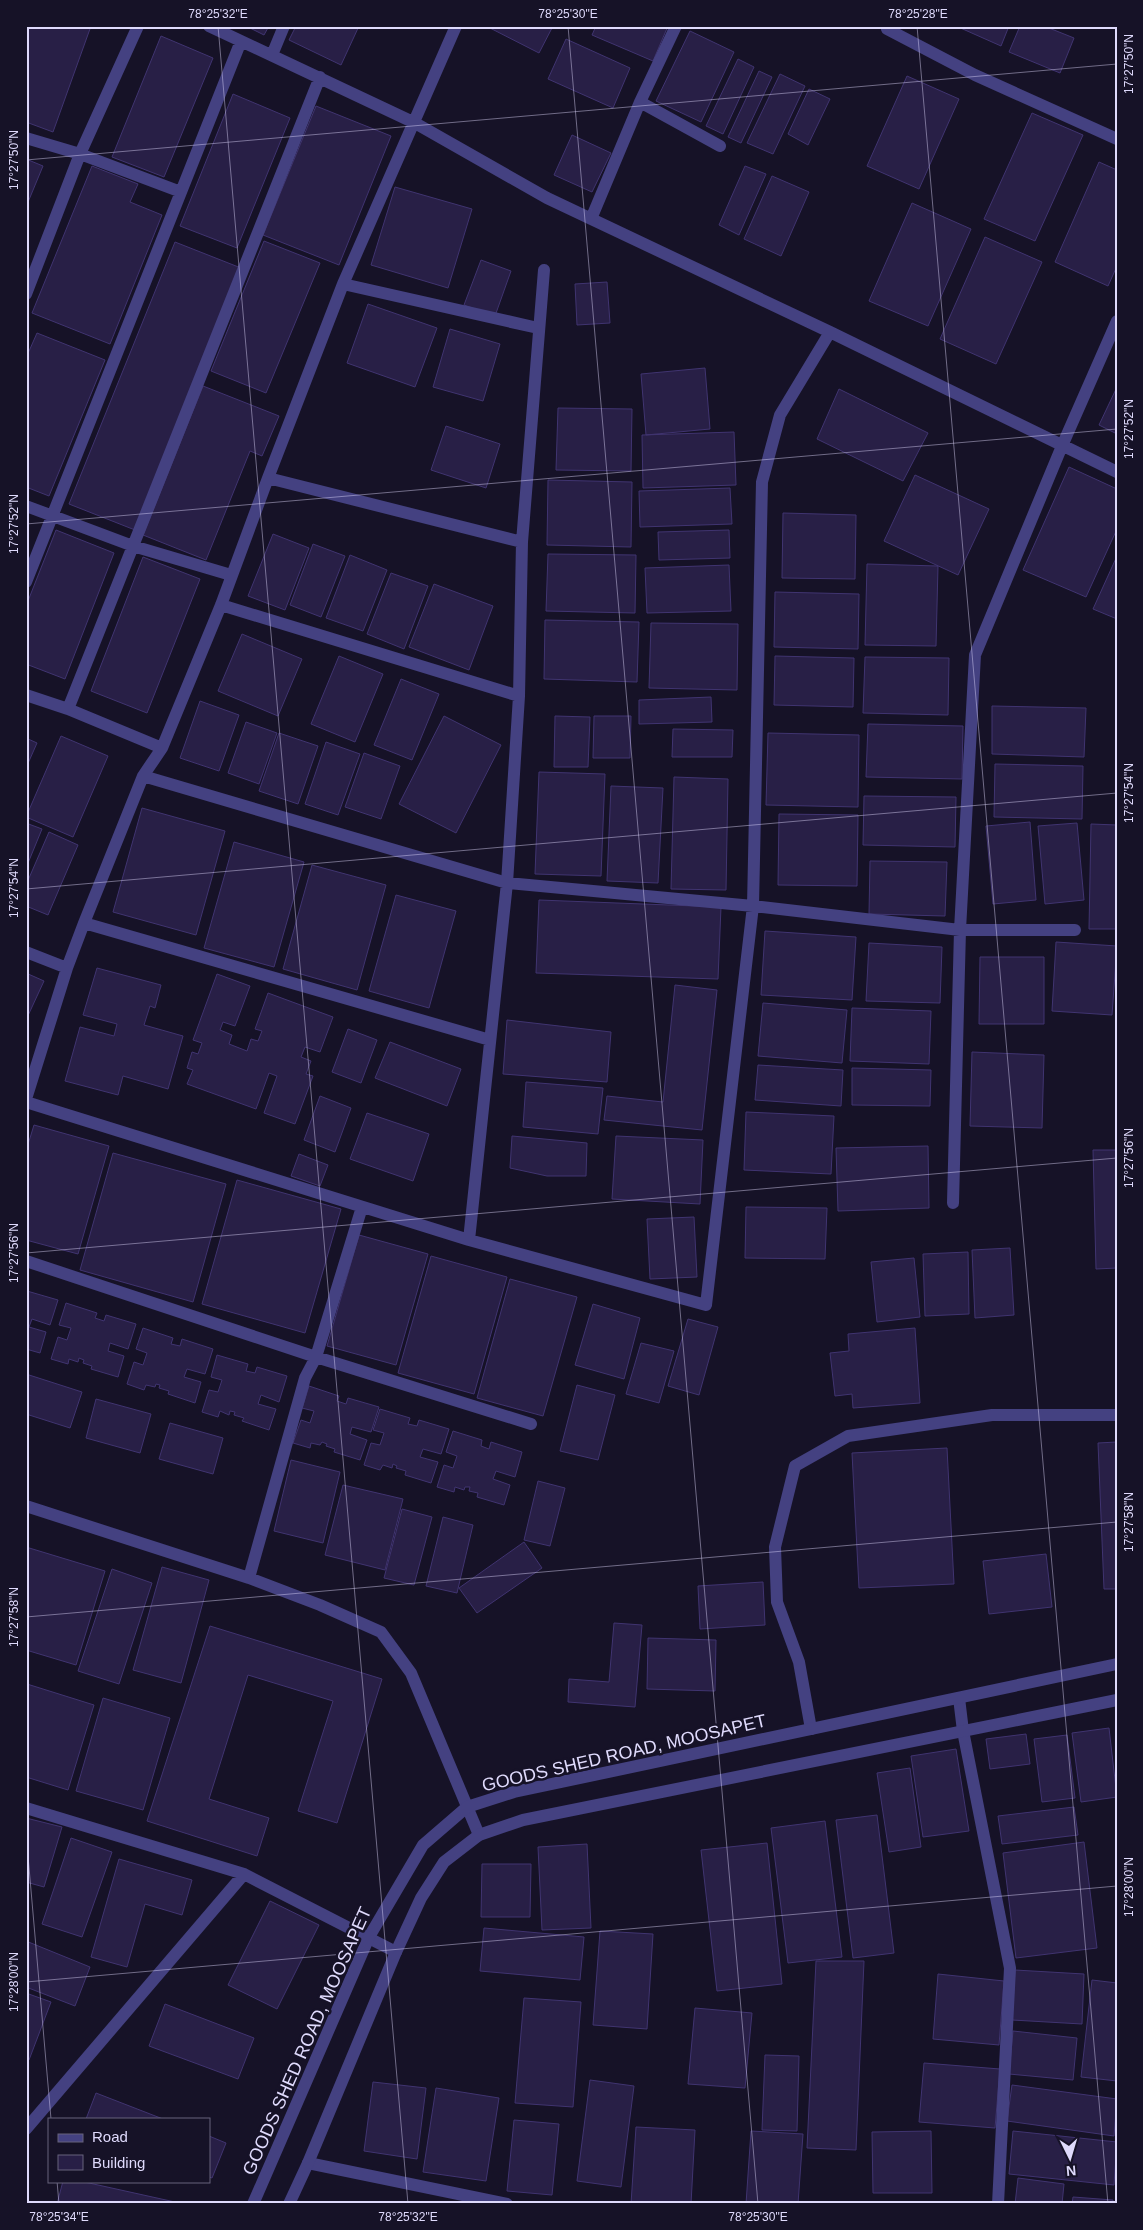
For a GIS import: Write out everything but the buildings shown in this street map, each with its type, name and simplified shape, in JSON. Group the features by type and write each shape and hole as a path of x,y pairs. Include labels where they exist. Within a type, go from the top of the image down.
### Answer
{"street":[{"path":"26,294 80,154 138,26"},
{"path":"209,26 415,123 548,198 830,332 1117,472"},
{"path":"272,55 284,26"},
{"path":"456,26 344,284 268,478 221,605 162,748 143,776 84,923 66,968 26,1100 469,1240 706,1305 753,906 762,482 780,415 830,332"},
{"path":"591,219 640,102 676,26"},
{"path":"886,29 975,75 1117,138"},
{"path":"26,582 241,41"},
{"path":"68,709 320,77"},
{"path":"640,102 720,146"},
{"path":"26,138 80,154 181,192"},
{"path":"469,1240 507,883 519,696 522,542 544,270"},
{"path":"344,284 538,328"},
{"path":"953,1203 960,930 975,655 1062,446 1117,321"},
{"path":"268,478 522,542"},
{"path":"26,506 133,546 231,575"},
{"path":"221,605 519,696"},
{"path":"26,695 68,709 162,748"},
{"path":"143,776 507,883 753,906 960,930 1075,930"},
{"path":"84,923 490,1040"},
{"path":"26,952 66,968"},
{"path":"249,1578 305,1378 316,1357 362,1207"},
{"path":"26,1261 316,1357 531,1424"},
{"path":"811,1729 799,1662 777,1602 775,1547 795,1466 848,1436 992,1415 1117,1416"},
{"path":"26,1506 249,1578 320,1605 381,1632 412,1673 478,1835"},
{"name":"GOODS SHED ROAD, MOOSAPET","path":"253,2204 369,1937 423,1845 467,1807 514,1792 1117,1664"},
{"path":"960,1698 963,1731 1010,1968 998,2204"},
{"path":"289,2204 396,1952 421,1898 444,1862 478,1835 522,1820 1117,1700"},
{"path":"26,1808 244,1874 396,1952"},
{"path":"26,2129 244,1874"},
{"path":"308,2163 507,2204"}]}
